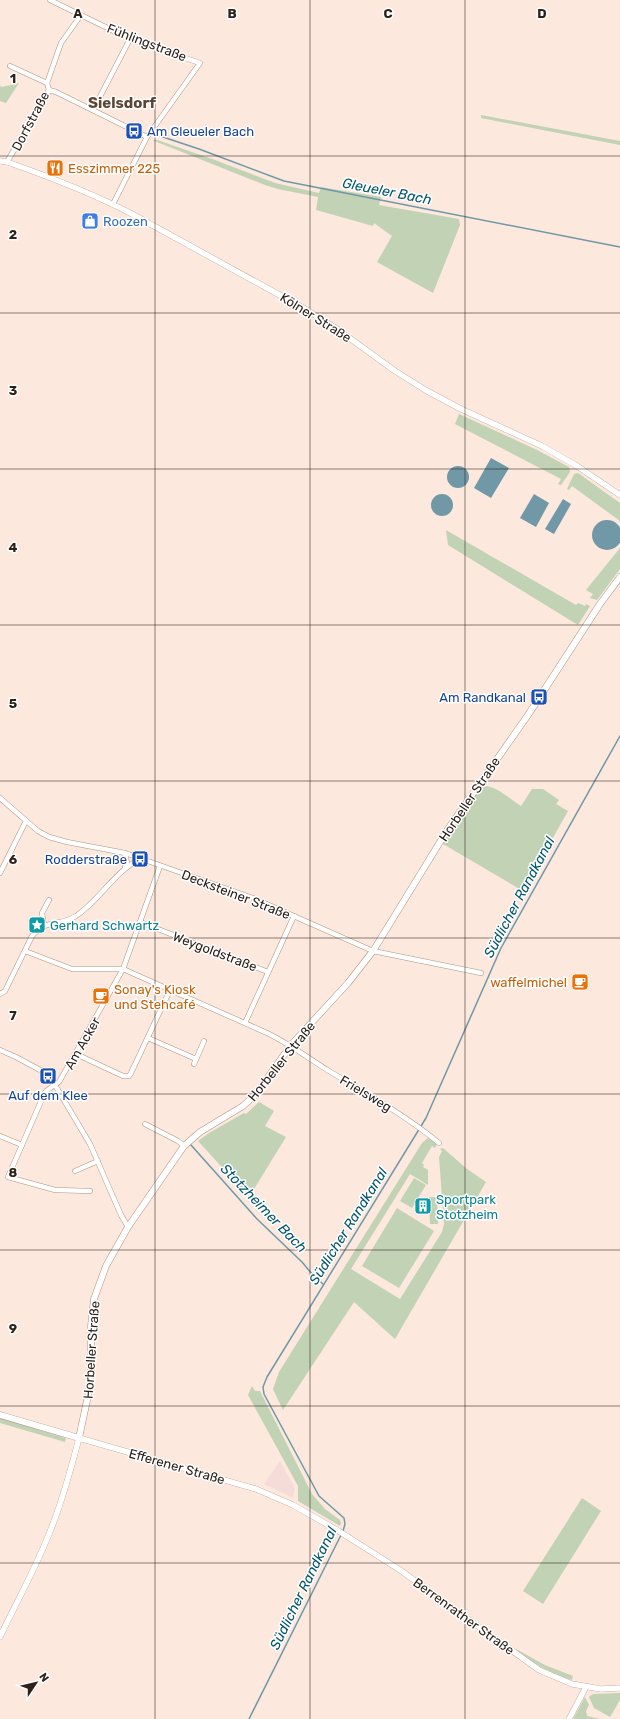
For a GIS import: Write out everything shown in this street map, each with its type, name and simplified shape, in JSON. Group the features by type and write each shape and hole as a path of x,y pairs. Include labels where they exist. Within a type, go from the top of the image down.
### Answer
{"main road":[{"name":"Horbeller Straße","path":"79,1438 90,1391 92,1371 91,1326 94,1299 106,1266 128,1227 184,1146 200,1132 243,1106 256,1094 291,1045 348,983 373,951 448,829 528,715 600,604 620,577"},
{"name":"Efferener Straße","path":"0,1415 79,1438"}],"street":[{"name":"Fühlingstraße","path":"50,0 130,39 200,63 146,137"},
{"name":"Dorfstraße","path":"7,162 48,90 47,83 61,43 81,15"},
{"path":"93,110 130,39"},
{"path":"10,66 47,83"},
{"path":"48,90 56,92 146,137 113,204"},
{"name":"Kölner Straße","path":"0,161 7,162 63,182 113,204 307,310 337,329 395,371 427,391 461,409 542,446 583,470 620,495"},
{"name":"Decksteiner Straße","path":"0,798 38,831 55,839 125,853 252,898 373,951 481,973"},
{"path":"0,873 26,821"},
{"path":"125,853 126,867"},
{"path":"0,994 5,991 32,936 44,925 61,922 77,915 126,867 140,859"},
{"name":"Am Acker","path":"55,1085 59,1082 76,1054 123,969 160,866"},
{"path":"44,925 42,913 48,900"},
{"path":"245,1022 294,916"},
{"name":"Weygoldstraße","path":"140,922 268,972"},
{"path":"25,951 72,969 123,969"},
{"name":"Frielsweg","path":"123,969 245,1022 291,1045 329,1071 414,1124 439,1143"},
{"path":"76,1054 126,1077 131,1073 170,990"},
{"path":"148,1038 195,1062 204,1041"},
{"path":"0,1050 40,1070 55,1085 83,1132 98,1161 121,1215 128,1227"},
{"path":"55,1085 46,1091 8,1176 55,1190 90,1191"},
{"path":"145,1124 178,1141 184,1146"},
{"path":"0,1136 22,1145"},
{"path":"75,1171 98,1161"},
{"name":"Efferener Straße","path":"79,1438 256,1489 293,1505 346,1536"},
{"name":"Horbeller Straße","path":"0,1637 34,1569 52,1528 66,1487 79,1438"},
{"name":"Berrenrather Straße","path":"346,1536 431,1592 540,1670 561,1680 586,1687"},
{"path":"569,1719 586,1687 601,1689 620,1688"}],"shaded area":[{"path":"280,1461 295,1488 293,1498 264,1484"}],"green space":[{"path":"19,83 6,103 0,101 0,86 2,87"},
{"path":"481,115 620,141 620,145 481,118"},
{"path":"152,140 157,140 215,160 275,183 319,193 321,187 381,197 379,205 459,219 460,225 433,293 377,262 392,236 374,223 373,226 316,210 318,197 265,185"},
{"path":"459,414 537,450 569,467 570,472 561,485 558,484 561,479 455,424"},
{"path":"578,473 620,503 620,521 572,486 569,490 567,489 574,474"},
{"path":"446,530 576,605 578,603 585,606 586,604 590,606 578,625 448,545"},
{"path":"620,548 620,569 597,600 590,598 593,594 586,590"},
{"path":"482,786 487,786 498,790 521,806 532,789 543,789 559,800 556,804 568,811 523,891 443,844"},
{"path":"259,1102 274,1111 265,1126 286,1137 249,1197 198,1141 244,1113 246,1114"},
{"path":"428,1138 437,1144 435,1148 432,1146 422,1163 424,1165 423,1167 428,1170 428,1185 410,1174 351,1269 400,1299 442,1232 444,1224 439,1157 442,1151 440,1149 443,1148 467,1169 486,1182 395,1339 354,1302 283,1410 273,1389 279,1372 422,1143"},
{"path":"414,1178 426,1185 412,1208 400,1201"},
{"path":"429,1197 437,1197 438,1224 430,1224"},
{"path":"397,1208 434,1231 399,1288 362,1266"},
{"path":"252,1386 255,1391 260,1391 312,1494 325,1509 340,1520 340,1526 298,1501 298,1486 248,1395"},
{"path":"0,1418 66,1438 65,1442 0,1423"},
{"path":"582,1498 601,1511 543,1604 523,1591"},
{"path":"516,1649 545,1665 573,1676 572,1680 542,1668 515,1650"},
{"path":"620,1693 620,1700 610,1717 594,1708 589,1697 593,1694"},
{"path":"585,1697 589,1705 586,1711 587,1716 600,1719 573,1719"}],"water":[{"path":"491,458 509,468 491,498 474,488"},
{"path":"458,466 466,469 469,477 466,485 458,488 450,485 447,477 450,469"},
{"path":"442,494 446,495 452,501 452,509 446,515 442,516 438,515 432,509 431,505 432,501 438,495"},
{"path":"534,494 549,503 536,527 520,518"},
{"path":"563,499 571,504 554,534 545,529"},
{"path":"607,520 613,521 621,529 621,541 613,549 607,550 601,549 593,541 592,535 593,529 601,521"}],"waterway":[{"name":"Gleueler Bach","path":"157,135 284,181 620,247"},
{"name":"Südlicher Randkanal","path":"343,1531 345,1524 344,1518 319,1496 264,1394 263,1387 267,1377 426,1118 501,948 620,736"},
{"name":"Stotzheimer Bach","path":"191,1145 257,1219 323,1284"},
{"name":"Südlicher Randkanal","path":"249,1719 341,1535"}],"place":[{"name":"Am Gleueler Bach","path":"134,131"},
{"name":"Esszimmer 225","path":"55,168"},
{"name":"Roozen","path":"90,221"},
{"name":"Am Randkanal","path":"539,697"},
{"name":"Rodderstraße","path":"140,859"},
{"name":"Gerhard Schwartz","path":"37,925"},
{"name":"waffelmichel","path":"580,982"},
{"name":"Sonay's Kiosk und Stehcafé","path":"101,996"},
{"name":"Auf dem Klee","path":"48,1076"},
{"name":"Sportpark Stotzheim","path":"423,1206"}],"district":[{"name":"Sielsdorf","path":"122,103"}]}
